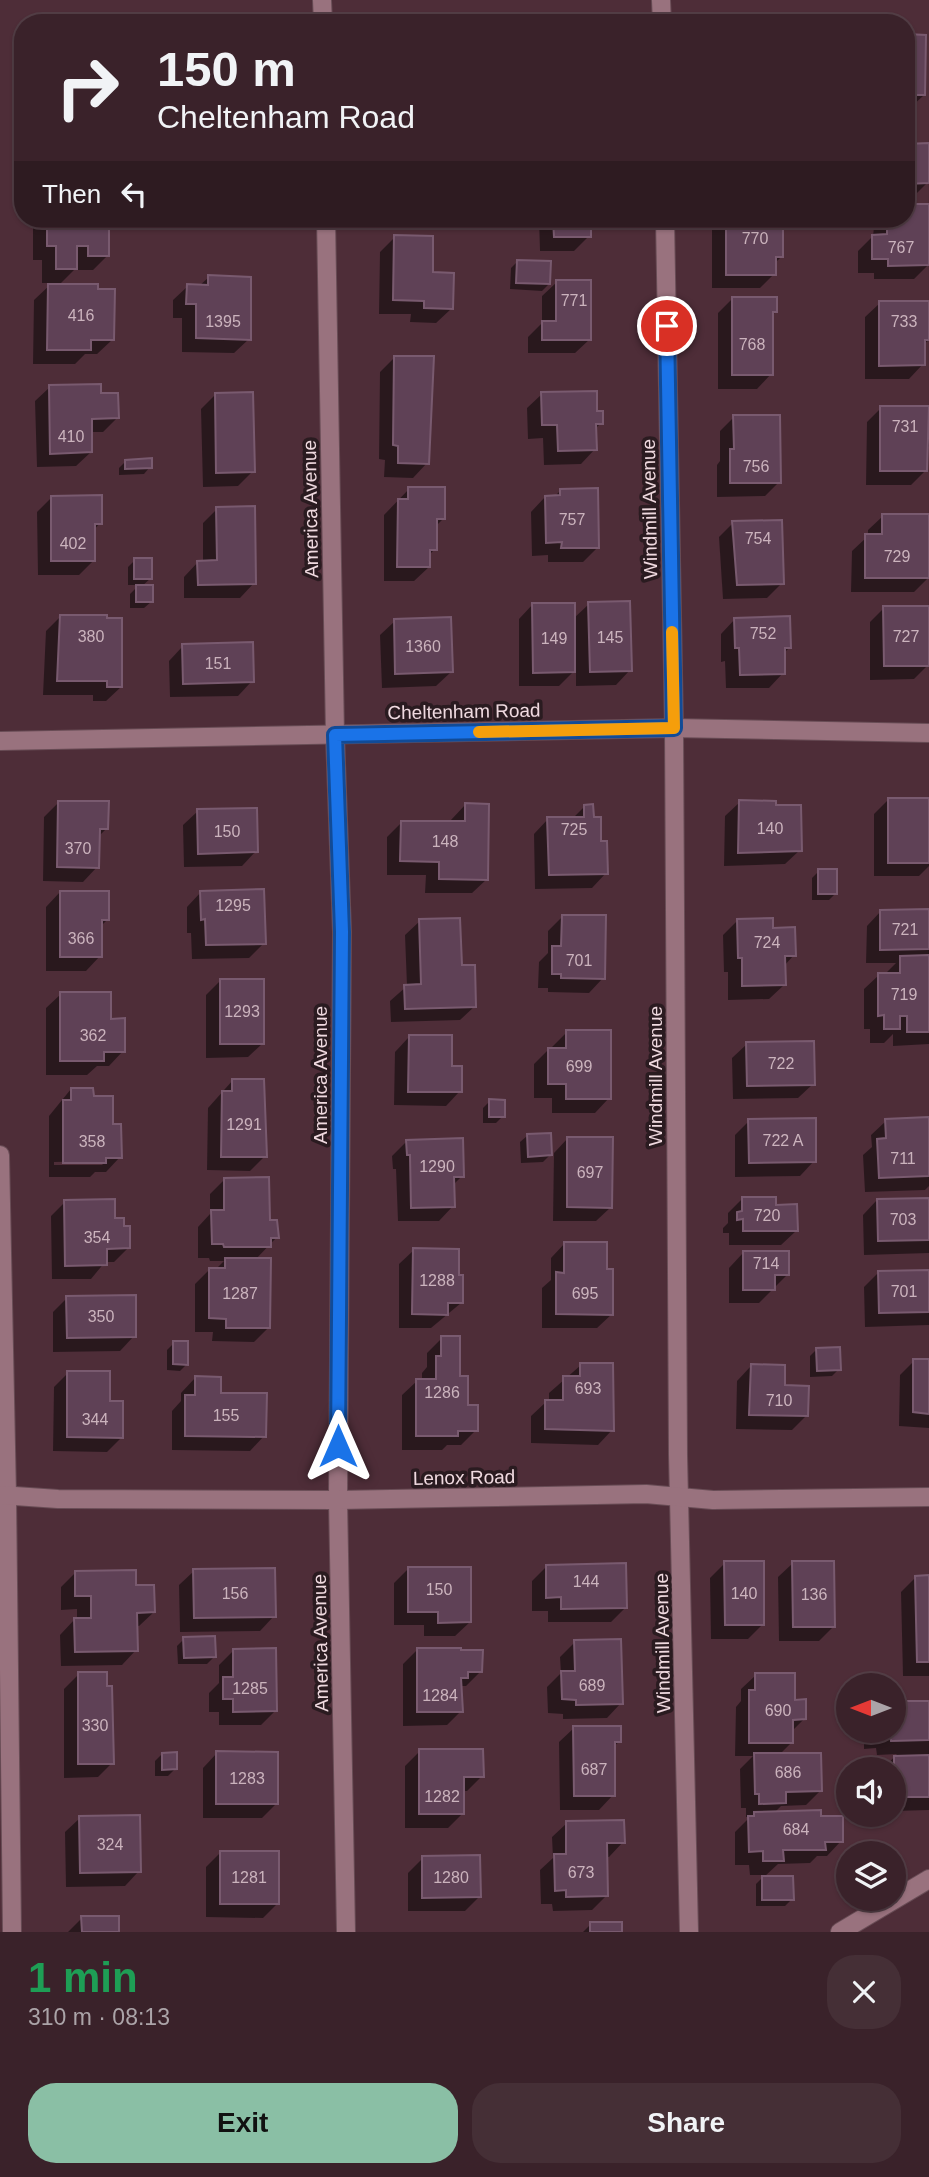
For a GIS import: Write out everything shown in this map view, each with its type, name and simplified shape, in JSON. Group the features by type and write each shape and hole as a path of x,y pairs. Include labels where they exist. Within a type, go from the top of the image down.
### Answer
{"street":[{"name":"America Avenue","path":"326,228 335,735 342,932 338,1500 346,1932"},
{"name":"Windmill Avenue","path":"665,228 674,728 678,1455 689,1932"},
{"name":"Cheltenham Road","path":"0,741 674,728 929,733"},
{"path":"0,1155 12,1932"},
{"name":"Lenox Road","path":"4,1495 58,1499 338,1500 646,1494 713,1500 929,1497"},
{"path":"839,1932 929,1879"}],"building":[{"path":"915,34 926,35 925,95 915,95"},
{"path":"929,143 929,183 915,184 915,144"},
{"path":"915,204 929,204 929,265 888,266 888,259 872,259 872,235 887,234 887,228 915,228"},
{"path":"47,228 109,228 109,256 88,256 88,246 77,246 77,269 56,269 56,246 47,246"},
{"path":"554,228 591,228 591,237 554,237"},
{"path":"726,228 783,228 783,257 776,257 776,275 726,275"},
{"path":"394,235 433,236 433,272 454,273 453,309 424,308 424,301 393,300"},
{"path":"517,260 551,261 550,284 516,283"},
{"path":"208,275 251,277 251,340 196,338 196,304 186,304 187,284 208,285"},
{"path":"556,280 591,280 591,340 542,340 542,321 556,321"},
{"path":"48,284 98,284 98,289 115,289 114,340 91,340 91,350 47,350"},
{"path":"732,297 777,297 777,312 773,312 773,375 732,375"},
{"path":"879,301 929,301 929,340 925,340 925,365 879,366"},
{"path":"394,356 434,356 429,464 398,463 398,446 393,445"},
{"path":"101,384 101,393 118,393 119,418 92,419 92,452 50,454 49,385"},
{"path":"597,391 597,411 603,411 603,424 596,424 597,450 558,451 557,425 542,425 541,392"},
{"path":"253,392 255,472 216,473 215,393"},
{"path":"880,406 929,406 927,471 880,471"},
{"path":"733,415 780,415 781,483 730,483 730,449 734,449"},
{"path":"152,458 152,468 125,469 125,460"},
{"path":"408,487 445,487 445,519 437,519 437,550 430,550 430,567 397,567 398,499 408,499"},
{"path":"598,488 599,548 561,548 562,542 546,543 545,496 560,495 560,489"},
{"path":"102,495 102,524 95,524 95,561 51,561 51,496"},
{"path":"255,506 256,584 198,585 197,561 217,560 216,507"},
{"path":"882,514 929,514 929,578 865,578 865,534 882,534"},
{"path":"782,520 784,584 737,585 732,521"},
{"path":"134,558 152,558 152,579 134,579"},
{"path":"136,585 153,585 153,602 136,602"},
{"path":"630,601 632,671 590,672 588,602"},
{"path":"532,603 575,603 575,672 533,673"},
{"path":"883,606 929,606 929,666 884,666"},
{"path":"60,615 107,615 107,618 122,618 122,687 107,687 107,681 57,681"},
{"path":"790,616 791,648 785,648 785,674 740,675 739,648 735,648 734,618"},
{"path":"451,617 453,672 395,674 394,619"},
{"path":"253,642 254,682 183,684 182,644"},
{"path":"888,798 929,798 929,863 888,863"},
{"path":"739,800 801,805 802,851 738,853"},
{"path":"58,801 109,801 108,829 100,829 99,868 57,867"},
{"path":"465,803 489,804 488,880 439,879 439,862 400,861 401,821 465,821"},
{"path":"593,804 594,817 601,817 601,841 607,841 608,874 549,875 547,817 584,817 584,805"},
{"path":"257,808 258,852 198,854 197,809"},
{"path":"818,869 837,869 837,894 818,894"},
{"path":"264,889 266,944 206,945 205,919 201,920 200,891"},
{"path":"60,891 109,891 109,920 102,920 102,957 60,957"},
{"path":"929,909 929,949 880,950 880,910"},
{"path":"562,915 606,915 605,979 561,978 561,974 552,974 552,946 561,946"},
{"path":"460,918 462,965 475,965 476,1007 405,1009 404,985 421,984 419,919"},
{"path":"773,918 773,928 795,927 796,956 785,956 786,985 742,986 737,919"},
{"path":"929,955 929,1032 907,1032 907,1016 900,1016 900,1029 884,1029 884,1015 878,1016 878,973 900,973 900,956"},
{"path":"220,979 264,979 264,1044 220,1044"},
{"path":"60,992 111,992 111,1019 125,1018 125,1052 104,1052 104,1061 60,1061"},
{"path":"566,1030 611,1030 611,1099 566,1099 566,1084 548,1084 548,1048 566,1048"},
{"path":"409,1035 452,1035 452,1066 462,1066 462,1092 408,1092"},
{"path":"814,1041 815,1085 747,1086 746,1042"},
{"path":"232,1079 264,1079 267,1157 221,1157 222,1091 232,1091"},
{"path":"71,1088 93,1088 94,1096 113,1096 113,1124 121,1124 122,1158 106,1158 106,1163 63,1163 63,1100 71,1100"},
{"path":"489,1099 505,1100 505,1117 489,1117"},
{"path":"929,1117 929,1176 879,1178 877,1139 886,1138 885,1119"},
{"path":"816,1118 816,1162 749,1163 748,1119"},
{"path":"551,1133 552,1155 528,1157 527,1134"},
{"path":"567,1137 613,1137 612,1208 567,1207"},
{"path":"463,1138 464,1177 454,1177 455,1207 411,1208 410,1155 407,1155 406,1140"},
{"path":"269,1177 270,1220 277,1220 279,1238 271,1238 271,1247 224,1247 223,1244 212,1244 211,1210 224,1210 224,1178"},
{"path":"742,1197 776,1197 776,1205 797,1204 798,1231 743,1231 743,1219 737,1220 737,1212 742,1211"},
{"path":"929,1198 929,1240 878,1241 877,1199"},
{"path":"115,1199 115,1218 124,1218 124,1226 130,1226 130,1248 107,1249 107,1265 65,1266 64,1200"},
{"path":"564,1242 607,1242 607,1269 613,1269 613,1315 556,1314 556,1272 564,1273"},
{"path":"413,1248 459,1249 463,1303 448,1303 448,1315 412,1314"},
{"path":"743,1251 789,1251 789,1275 775,1275 775,1290 743,1290"},
{"path":"225,1258 271,1258 270,1328 226,1328 226,1319 209,1318 209,1268 225,1268"},
{"path":"929,1270 929,1312 879,1313 878,1271"},
{"path":"136,1295 136,1337 67,1338 66,1296"},
{"path":"441,1336 460,1336 460,1376 468,1376 468,1405 478,1405 478,1431 458,1431 458,1436 416,1436 416,1379 436,1379 436,1356 441,1356"},
{"path":"173,1341 188,1341 188,1365 173,1364"},
{"path":"840,1347 841,1370 817,1371 816,1348"},
{"path":"913,1359 929,1359 929,1414 913,1412"},
{"path":"580,1363 613,1363 614,1431 545,1429 545,1400 563,1400 563,1376 580,1376"},
{"path":"751,1364 785,1365 785,1385 809,1386 808,1416 749,1415"},
{"path":"67,1371 110,1371 110,1401 123,1401 123,1438 67,1437"},
{"path":"195,1376 221,1377 221,1393 267,1393 266,1437 185,1436 185,1395 195,1395"},
{"path":"724,1561 764,1561 764,1625 725,1625"},
{"path":"792,1561 834,1561 835,1627 793,1627"},
{"path":"626,1563 627,1608 561,1609 561,1597 546,1598 546,1565"},
{"path":"408,1567 471,1567 471,1622 438,1623 438,1612 408,1612"},
{"path":"275,1568 276,1617 194,1618 193,1569"},
{"path":"136,1570 136,1585 154,1585 155,1612 137,1613 138,1651 75,1652 74,1618 91,1618 91,1596 75,1596 75,1571"},
{"path":"929,1575 929,1662 917,1662 915,1576"},
{"path":"215,1636 216,1657 184,1658 183,1637"},
{"path":"621,1639 623,1704 576,1705 576,1700 562,1699 561,1671 575,1671 574,1640"},
{"path":"276,1648 277,1711 233,1712 233,1699 223,1699 223,1677 233,1677 233,1649"},
{"path":"417,1648 483,1650 482,1672 468,1672 468,1678 461,1678 463,1712 417,1712"},
{"path":"78,1672 107,1672 107,1686 112,1686 114,1764 78,1764"},
{"path":"755,1673 795,1673 795,1700 806,1699 806,1719 793,1720 793,1743 749,1743 749,1690 755,1690"},
{"path":"906,1701 929,1701 929,1740 906,1741"},
{"path":"573,1726 621,1726 621,1742 615,1742 615,1796 574,1796"},
{"path":"419,1749 483,1749 484,1777 464,1777 464,1814 419,1814"},
{"path":"216,1751 278,1752 278,1804 216,1804"},
{"path":"177,1752 177,1769 162,1770 162,1753"},
{"path":"754,1753 821,1753 822,1791 786,1792 786,1803 759,1804 759,1794 755,1794"},
{"path":"929,1755 929,1797 906,1797 906,1757 894,1756"},
{"path":"821,1810 821,1816 836,1816 836,1827 843,1827 843,1841 825,1842 826,1850 783,1850 784,1861 763,1861 763,1851 749,1852 748,1816 754,1816 754,1812"},
{"path":"140,1815 141,1872 80,1873 79,1816"},
{"path":"624,1820 625,1843 607,1843 608,1896 566,1897 566,1890 555,1891 554,1854 566,1854 566,1821"},
{"path":"220,1851 279,1851 279,1904 220,1904"},
{"path":"480,1855 481,1897 422,1898 422,1856"},
{"path":"762,1876 793,1876 794,1900 762,1900"},
{"path":"81,1916 119,1916 119,1932 82,1932"},
{"path":"590,1922 622,1922 622,1932 590,1932"}],"slow traffic":[{"path":"479,732 674,728 672,632"}],"route":[{"path":"338,1446 342,932 335,735 674,728 667,326"}]}
